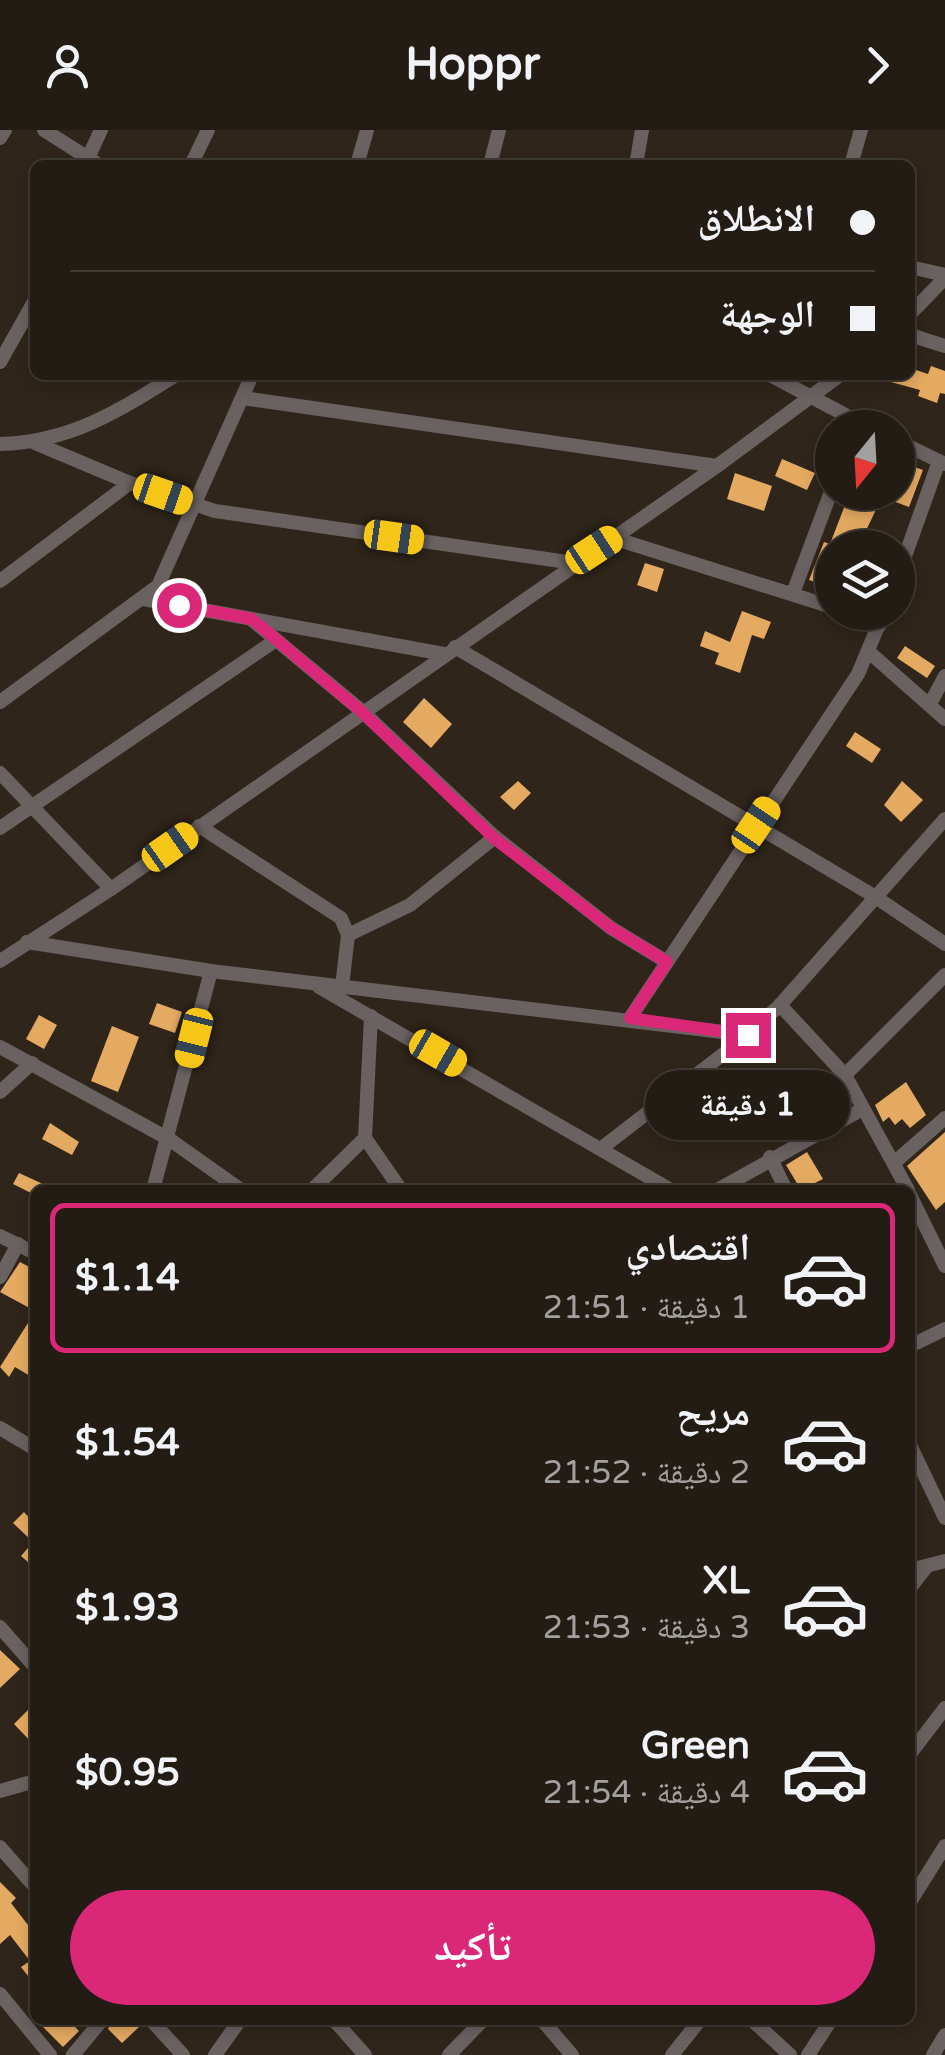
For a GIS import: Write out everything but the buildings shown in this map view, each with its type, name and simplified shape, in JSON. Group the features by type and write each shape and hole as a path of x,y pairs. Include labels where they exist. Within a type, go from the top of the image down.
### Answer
{"street":[{"path":"0,138 4,130"},
{"path":"44,130 90,160"},
{"path":"94,160 101,130"},
{"path":"193,160 208,130"},
{"path":"358,160 367,130"},
{"path":"491,160 499,130"},
{"path":"637,160 642,130"},
{"path":"853,160 861,130"},
{"path":"915,269 945,276 915,309"},
{"path":"0,362 30,309"},
{"path":"915,336 945,346"},
{"path":"0,444 35,443 87,428 168,380"},
{"path":"0,702 143,598 164,578 250,380"},
{"path":"779,380 833,410"},
{"path":"0,961 111,889 574,562 717,466 834,380"},
{"path":"243,398 717,466"},
{"path":"35,443 196,506 574,562"},
{"path":"915,449 942,462 915,532"},
{"path":"0,581 130,483"},
{"path":"793,593 824,510"},
{"path":"613,538 815,601"},
{"path":"143,598 449,651 756,825 945,944"},
{"path":"252,619 362,712 494,838 611,928 667,962"},
{"path":"630,1018 869,652 877,630"},
{"path":"0,828 276,640"},
{"path":"869,652 945,719"},
{"path":"930,704 945,676"},
{"path":"0,774 111,889"},
{"path":"603,1147 748,1035 945,819"},
{"path":"199,826 333,909 348,936 342,987"},
{"path":"348,936 431,891 494,838"},
{"path":"26,942 211,971 748,1035"},
{"path":"154,1185 211,971"},
{"path":"844,1075 945,976"},
{"path":"314,984 603,1147 659,1185"},
{"path":"780,1004 844,1075 905,1185"},
{"path":"371,1016 365,1138 398,1185"},
{"path":"0,1047 168,1139 234,1185"},
{"path":"0,1092 32,1063"},
{"path":"725,1185 861,1110"},
{"path":"894,1163 945,1118"},
{"path":"317,1185 365,1138"},
{"path":"770,1157 784,1185"},
{"path":"915,1204 944,1261"},
{"path":"0,1236 30,1250"},
{"path":"0,1277 18,1244"},
{"path":"915,1344 945,1329"},
{"path":"0,1428 30,1446"},
{"path":"915,1455 945,1518"},
{"path":"915,1569 945,1561"},
{"path":"915,1582 928,1566"},
{"path":"0,1627 30,1661"},
{"path":"915,1749 942,1719"},
{"path":"0,1791 30,1783"},
{"path":"915,1894 945,1846"},
{"path":"0,1847 30,1881"},
{"path":"0,1994 50,2055"},
{"path":"73,2055 98,2025"},
{"path":"156,2025 183,2055"},
{"path":"216,2055 237,2025"},
{"path":"338,2025 365,2055"},
{"path":"449,2055 478,2025"},
{"path":"552,2025 572,2055"},
{"path":"672,2055 696,2025"},
{"path":"757,2025 790,2055"},
{"path":"808,2055 828,2025"},
{"path":"933,2055 945,2035"}],"route":[{"path":"179,605 252,619 362,712 494,838 611,928 667,962 630,1018 748,1035"}]}
